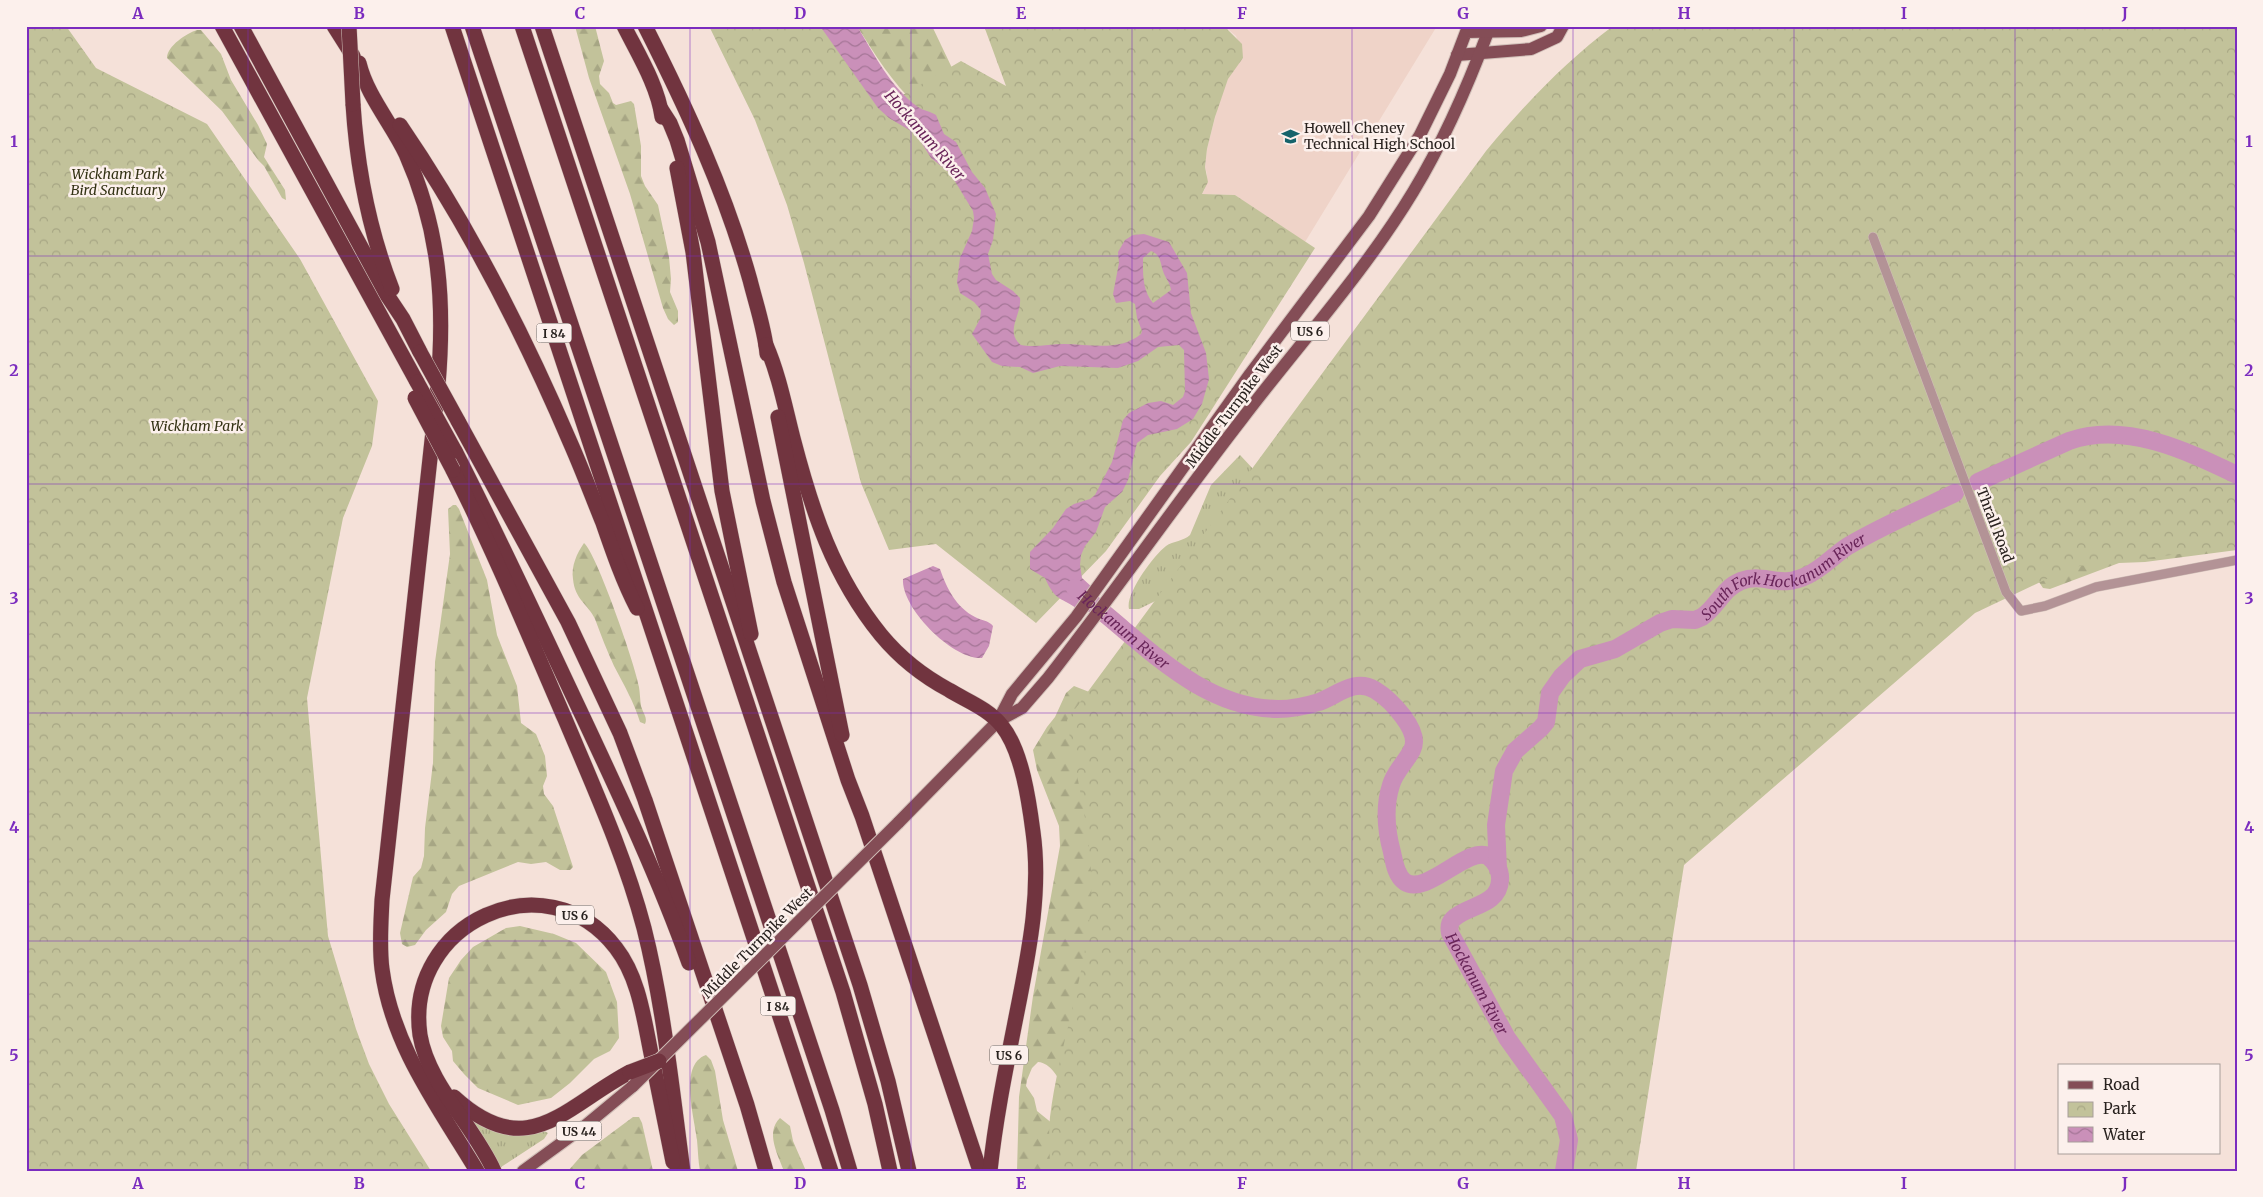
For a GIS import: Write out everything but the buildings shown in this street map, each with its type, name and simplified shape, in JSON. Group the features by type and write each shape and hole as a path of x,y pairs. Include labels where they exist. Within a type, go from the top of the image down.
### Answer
{"highway":[{"path":"222,26 455,451 528,599 628,815 672,916 703,1001 723,1032"},
{"path":"241,26 568,622 613,716 646,800 723,1032 766,1171"},
{"path":"334,26 437,182 508,310 561,422 626,585 656,639"},
{"path":"349,26 353,104 360,166 368,211 382,261 403,319"},
{"name":"I 84","path":"452,26 831,1171"},
{"path":"472,26 832,1110 850,1171"},
{"path":"522,26 843,992 873,1095 890,1171"},
{"path":"542,26 870,1017 909,1171"},
{"path":"624,26 661,109 680,182 690,232 722,491 731,540 748,611 752,658"},
{"path":"645,26 692,121 723,197 748,274 766,345 769,373 834,699 846,753 861,801 862,816"},
{"path":"359,63 368,88 400,143 418,186 435,243 441,303 438,385 382,900 381,959 388,1002 408,1056 477,1171"},
{"path":"661,109 670,123 677,140 708,242 763,501 784,582 848,780 862,816 980,1171"},
{"path":"320,203 335,244 453,470 533,644 598,796 626,871 653,968 683,1171"},
{"path":"766,345 776,368 817,521 829,550 848,586 872,623 900,655 933,680 998,721"},
{"name":"US 6","path":"990,1171 998,1109 1028,955 1036,884 1034,834 1024,783 1011,742 998,721"},
{"name":"US 6","path":"659,1061 631,1079 544,1124 526,1127 503,1125 476,1114 454,1097 436,1077 422,1045 419,1014 426,977 442,948 464,926 496,911 518,906 539,906 571,913 588,922 609,940 621,955 632,977 641,1006 675,1171"},
{"path":"436,1077 494,1171"}],"main road":[{"name":"US 6","path":"1488,32 1521,31 1541,26"},
{"path":"1457,55 1537,47 1557,37 1563,26"},
{"name":"Middle Turnpike West","path":"659,1061 998,721 1012,694 1076,617 1268,349 1381,199 1422,132 1466,32 1488,32 1465,92 1441,143 1391,226 1025,705 1018,711 998,721"},
{"path":"1182,470 1195,481"},
{"name":"US 44","path":"523,1171 582,1129 631,1079"}],"street":[{"name":"Thrall Road","path":"1873,238 2006,592 2021,611 2044,606 2096,587 2237,560"}],"shaded area":[{"name":"Howell Cheney Technical High School","path":"1224,26 1437,26 1305,242 1235,195 1202,194 1205,189 1207,174 1205,167 1207,149 1219,102 1229,76 1243,58 1236,36"}],"green space":[{"name":"Wickham Park","path":"26,26 66,26 96,68 207,124 300,259 378,401 372,446 343,518 307,698 328,936 356,1029 369,1064 389,1104 431,1171 26,1171"},
{"path":"575,26 595,26 604,61 599,76 600,84 609,93 613,103 616,105 631,101 634,104 641,146 641,176 645,186 658,205 669,257 670,292 678,311 678,322 674,325 668,319 663,308 630,194 589,78"},
{"path":"709,26 839,26 894,100 961,61 1006,86 984,26 1224,26 1242,44 1243,58 1228,79 1215,117 1207,149 1205,167 1208,182 1202,194 1235,195 1315,248 1191,442 1160,476 1106,551 1036,623 936,544 889,550 861,483 804,263 787,205 755,120"},
{"path":"857,26 932,26 962,89 917,106 877,58"},
{"path":"1613,26 2237,26 2237,547 2072,567 1975,613 1684,865 1636,1171 1050,1171 1049,1137 1054,1090 1079,982 1091,900 1090,854 1084,809 1067,720 1486,151 1546,85 1578,54"},
{"path":"201,30 221,54 231,80 267,144 264,157 285,190 286,200 282,198 264,166 222,111 167,58 170,49 174,45 183,37"},
{"path":"1240,455 1255,471 1239,560 1139,609 1129,609 1131,594 1148,566 1166,546 1185,539 1190,535 1211,485"},
{"path":"456,505 459,509 487,580 497,635 517,686 521,723 536,734 545,756 547,776 543,786 544,794 553,806 573,867 570,870 560,870 546,862 531,864 518,862 459,886 452,894 446,912 426,930 415,945 407,947 402,944 400,933 413,877 421,868 424,856 425,828 433,763 435,662 450,554 448,509"},
{"path":"2237,524 2237,550 2145,562 2119,563 2050,589 2043,588 2039,582 2041,557"},
{"path":"584,543 590,551 606,587 623,635 639,687 641,706 646,718 645,724 640,722 632,701 611,660 595,619 576,592 573,574 574,565"},
{"path":"1074,686 1097,695 1144,704 1065,1089 1047,1065 1038,1062 1032,1068 1026,1086 1034,1098 1037,1111 1053,1124 1086,1171 1017,1171 1019,1097 1033,996 1060,846 1059,826 1037,770 1033,750 1055,717 1066,693"},
{"path":"520,926 554,934 576,943 606,972 617,1002 619,1038 610,1051 594,1059 570,1083 551,1098 518,1105 478,1088 464,1074 453,1061 452,1051 443,1037 441,1026 449,978 461,960 473,947 506,928"},
{"path":"706,1055 711,1060 715,1071 723,1120 738,1171 700,1171 690,1080 692,1069 697,1061"},
{"path":"633,1117 639,1117 642,1123 653,1171 568,1171 582,1155"},
{"path":"474,1118 533,1133 544,1131 548,1133 544,1139 501,1167 496,1164 470,1122"},
{"path":"780,1118 790,1126 793,1141 806,1171 784,1171 773,1137 773,1130"}],"water":[{"path":"820,26 857,26 884,70 899,90 918,107 936,115 944,134 956,142 972,172 985,188 996,214 993,240 988,254 992,274 996,280 1020,298 1014,334 1016,340 1021,345 1064,344 1104,346 1124,343 1133,340 1141,334 1142,331 1137,318 1135,304 1130,301 1116,303 1113,294 1119,263 1118,252 1125,240 1133,235 1144,234 1169,242 1187,273 1191,313 1206,353 1209,379 1202,404 1193,419 1177,429 1148,435 1137,443 1128,480 1122,492 1105,507 1096,532 1085,546 1081,555 1082,578 1093,588 1080,611 1052,592 1045,578 1030,569 1030,552 1053,528 1066,509 1095,495 1112,462 1123,420 1129,413 1148,403 1161,401 1173,405 1183,397 1185,391 1184,350 1179,345 1158,347 1138,361 1118,368 1060,366 1033,373 1020,367 1002,366 992,362 972,334 980,319 981,310 974,302 960,293 957,282 960,258 972,231 973,211 950,173 931,158 916,134 889,118 878,108","holes":["1151,251 1160,259 1171,290 1153,303 1147,293 1143,275 1143,258"]},
{"path":"933,566 940,569 949,590 962,608 993,626 989,646 982,658 957,651 944,642 919,617 910,604 903,579"}],"waterway":[{"name":"South Fork Hockanum River","path":"1978,482 2069,441 2090,436 2112,434 2134,437 2177,448 2237,475"},
{"name":"South Fork Hockanum River","path":"1498,869 1496,825 1504,771 1515,751 1546,722 1550,693 1562,676 1580,659 1615,649 1660,623 1672,619 1695,620 1702,617 1729,588 1741,581 1758,578 1789,581 1808,575 1819,569 1848,546 1901,518 1955,493"},
{"name":"Hockanum River","path":"1075,588 1176,671 1214,694 1234,702 1255,707 1294,708 1319,702 1346,689 1360,686 1375,690 1381,694 1403,716 1413,734 1414,742 1412,750 1393,780 1387,802 1387,827 1396,868 1399,876 1405,882 1414,884 1424,882 1469,858 1479,855 1488,856 1497,866 1500,880 1494,895 1453,919 1450,933 1507,1038 1563,1116 1569,1140 1564,1171"}],"place":[{"name":"Howell Cheney Technical High School","path":"1290,136"}],"park label":[{"name":"Wickham Park Bird Sanctuary","path":"118,182"}]}
